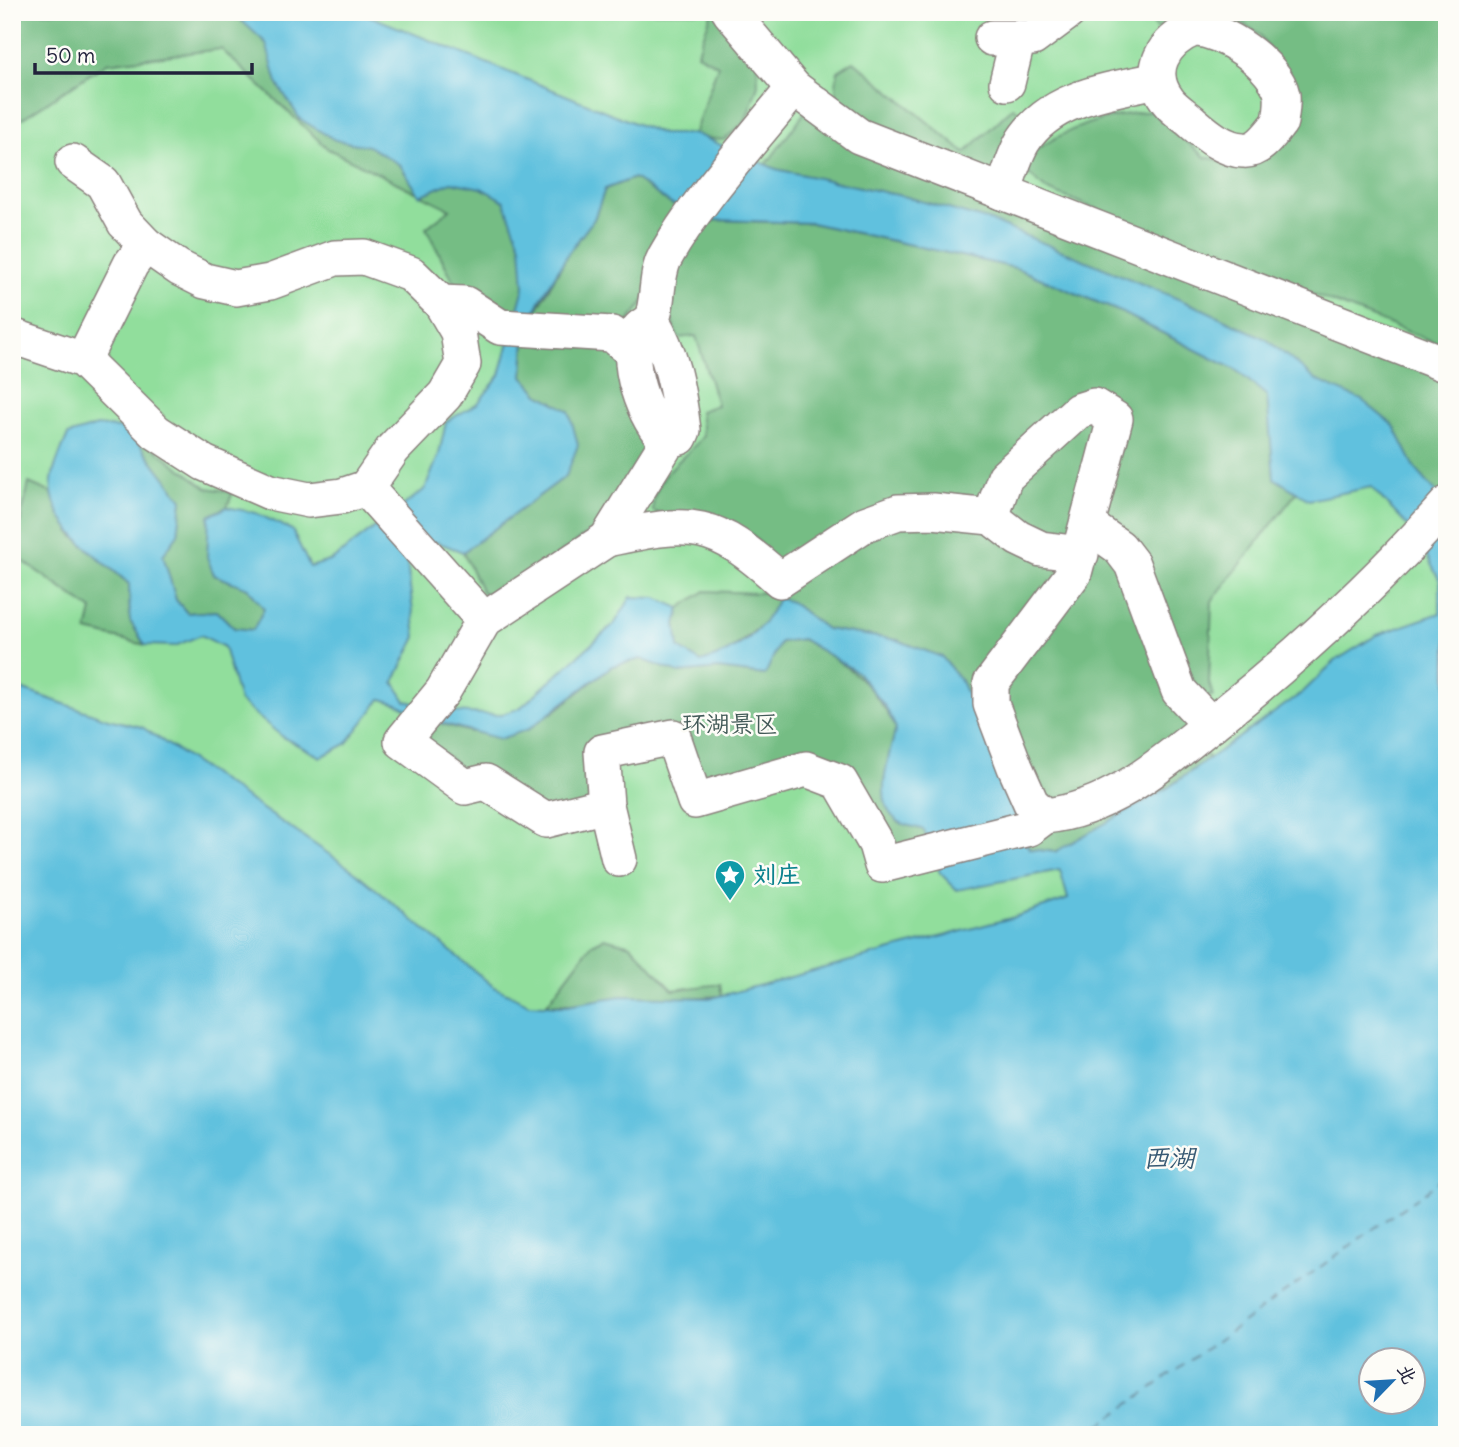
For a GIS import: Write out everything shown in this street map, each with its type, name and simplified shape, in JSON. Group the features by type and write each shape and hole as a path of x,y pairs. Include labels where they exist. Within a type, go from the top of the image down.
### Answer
{"street":[{"path":"730,12 794,88 859,136 1447,365"},
{"path":"1007,83 1005,38 1033,38 1068,12"},
{"path":"1003,192 1024,140 1056,110 1090,94 1158,80"},
{"path":"668,442 654,430 640,400 634,353 640,328 651,319 664,259 684,228 794,88"},
{"path":"12,336 83,360 156,432 237,480 270,492 309,500 342,496 366,488 393,449 445,395 463,364 458,332 441,303 411,274 364,257 335,258 270,282 236,288 205,281 178,268 146,245 125,223 103,183 73,162"},
{"path":"83,360 131,264 146,245"},
{"path":"441,303 465,304 500,327 612,334 634,353"},
{"path":"607,539 668,442 680,437 683,430 678,390 667,345 651,319"},
{"path":"991,516 1005,477 1078,411 1094,407 1115,419 1085,540 1074,573 991,682 990,704 1037,822"},
{"path":"366,488 484,620"},
{"path":"619,859 606,805 602,751 673,737 695,801 806,769 840,782 876,844 881,865 913,859 1067,814 1111,797 1154,769 1288,663 1396,561 1447,504"},
{"path":"606,805 546,820 486,782 465,787 402,741 413,731 443,691 484,620 607,539 660,528 697,528 722,534 750,553 780,580 865,524 898,512 933,511 991,516 1018,538 1041,549 1085,540 1119,547 1132,564 1180,691 1211,725"}],"green space":[{"name":"环湖景区","path":"12,12 1447,12 1447,1435 12,1435"},
{"path":"25,12 262,12 508,189 536,254 531,321 569,252 594,219 605,189 634,178 671,204 687,210 642,305 623,328 529,324 460,294 426,228 450,209 328,149 221,49 107,63 14,124 12,129 12,33"},
{"path":"712,12 719,12 757,55 758,85 745,122 724,140 693,137 718,65 697,54"},
{"path":"1145,12 1206,12 1157,29"},
{"path":"1206,12 1447,12 1447,347 1045,189 1028,173 1028,155 1058,137 1086,124 1151,111 1205,157 1237,164 1264,153 1276,62 1260,35 1233,17"},
{"path":"854,61 965,153 1013,107 1030,120 991,175 855,116 840,102 836,92 838,71"},
{"path":"805,112 1447,381 1447,526 1225,332 762,170"},
{"path":"715,220 811,223 1016,268 1123,313 1236,370 1268,396 1274,478 1297,492 1212,601 1209,683 1213,696 1199,696 1159,605 1085,519 1065,575 984,683 1025,809 1015,814 961,681 942,657 897,640 826,629 791,602 723,656 701,662 679,648 676,624 680,608 705,591 759,593 778,588 779,567 751,534 669,518 653,511 657,488 663,478 703,436 700,411 717,405 696,336 678,338 670,302 673,275 682,251 692,238"},
{"path":"525,343 615,349 651,447 594,529 499,597 482,592 463,552 566,476 569,411 539,394 523,376"},
{"path":"128,429 207,488 233,492 227,507 209,516 214,575 248,588 265,609 254,630 234,628 217,611 187,613 176,600 163,555 178,534 182,500"},
{"path":"29,483 52,493 72,535 129,584 130,621 145,645 87,631 92,610 13,554"},
{"path":"1100,545 1126,571 1199,723 1115,786 1050,805 1007,746 1004,675"},
{"path":"802,639 856,675 886,711 896,728 884,780 898,822 924,829 931,845 891,854 833,769 710,785 697,778 681,731 595,743 591,809 548,809 469,775 423,736 433,721 470,732 552,713 612,666 641,659 679,673 718,669 764,675 780,642"},
{"path":"1201,748 1209,758 1169,787 1056,852 1030,849 1019,835"},
{"path":"604,938 631,945 673,990 720,984 722,996 546,1005 592,944"}],"water":[{"name":"西湖","path":"232,12 360,12 662,134 696,134 776,169 907,197 990,221 1205,310 1266,339 1316,380 1362,400 1394,426 1415,468 1447,505 1447,1435 12,1435 12,686 108,719 142,727 354,871 494,987 529,1004 561,1006 621,996 712,998 1011,918 1068,899 1060,870 957,890 940,873 924,830 898,821 885,803 887,764 896,728 885,706 857,672 802,639 780,642 765,675 718,669 679,673 641,659 612,666 529,729 500,739 423,718 398,704 381,699 346,744 321,757 284,738 239,701 224,647 201,635 175,646 145,645 130,621 129,584 72,533 56,507 52,478 68,435 97,426 128,429 182,500 178,534 163,555 176,600 187,613 217,611 234,628 253,630 264,609 248,588 214,575 207,557 209,516 227,507 256,513 292,530 310,567 332,560 425,489 439,454 446,422 478,403 500,375 524,287 521,246 504,201 481,188 451,182 420,196 400,165 368,146 335,140 300,119 277,83 266,43","holes":["634,178 671,204 715,220 811,223 1016,268 1123,313 1236,370 1267,396 1274,478 1309,500 1371,487 1415,534 1440,581 1440,613 1377,635 1335,661 1303,692 1169,787 1055,852 1030,849 1019,835 1015,814 977,716 961,681 942,657 897,640 826,629 791,602 778,598 765,621 747,639 726,652 701,662 679,648 676,624 680,608 657,598 631,597 615,623 520,708 499,715 453,712 406,701 394,682 416,637 406,554 437,542 463,552 566,476 578,445 569,411 539,394 523,376 525,332 541,299 569,252 594,219 605,189"]}],"ferry route":[{"path":"1086,1435 1447,1176"}],"place":[{"name":"刘庄","path":"730,902"}]}
